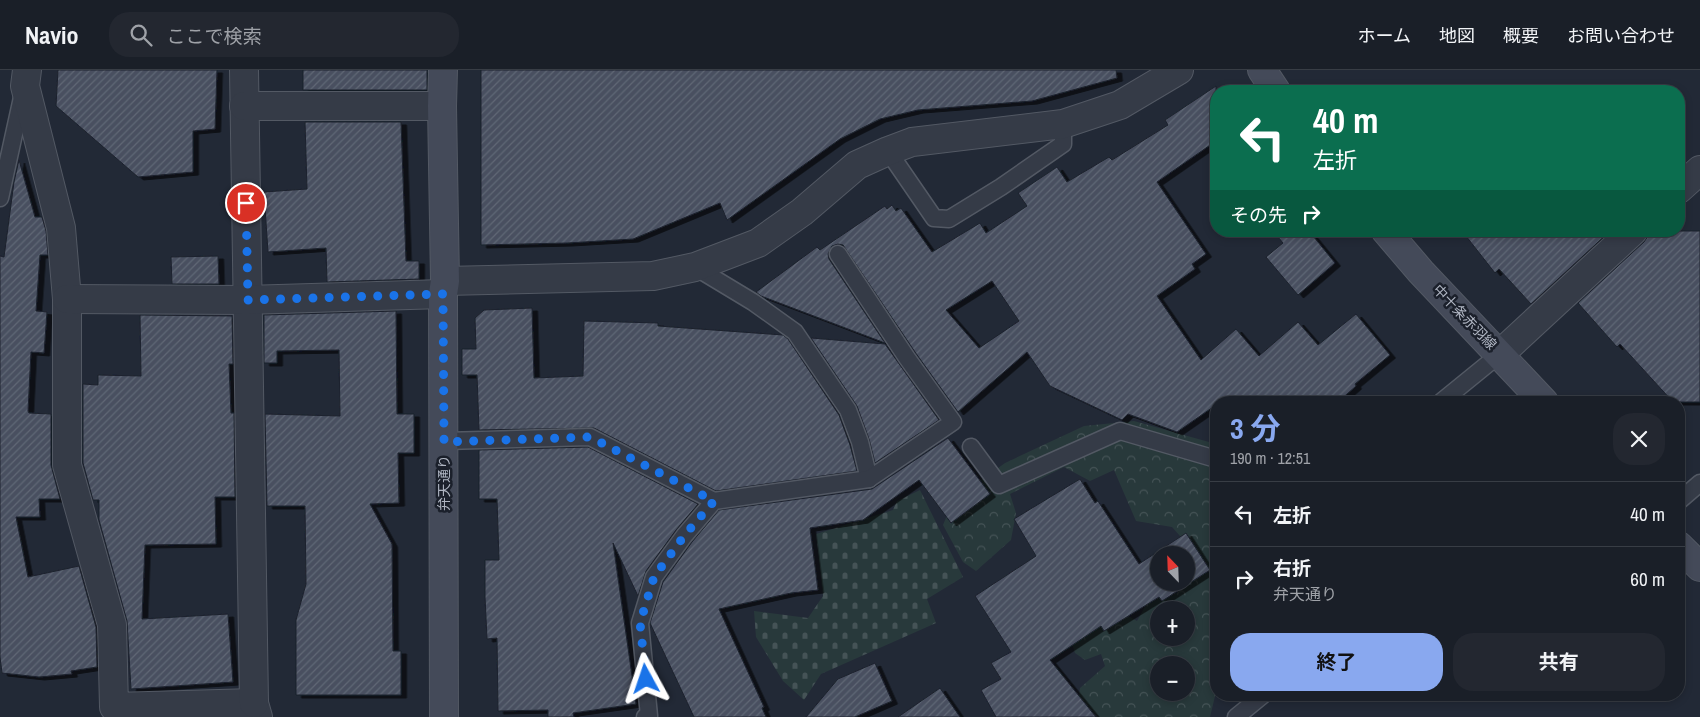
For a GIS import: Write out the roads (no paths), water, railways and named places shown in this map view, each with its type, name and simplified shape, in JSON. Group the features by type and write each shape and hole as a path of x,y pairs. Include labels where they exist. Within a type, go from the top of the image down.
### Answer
{"street":[{"path":"26,78 61,228 67,299 66,465 112,625 115,712 256,710 244,70"},
{"name":"弁天通り","path":"443,70 444,717"},
{"path":"67,299 248,300 652,276 695,267 758,243 802,212 858,165 888,151 912,142 1063,124 1120,105 1180,70"},
{"path":"1262,70 1272,85"},
{"path":"244,106 442,106"},
{"path":"1685,184 1700,170"},
{"name":"中十条赤羽線","path":"1391,237 1538,396"},
{"path":"1500,354 1627,237"},
{"path":"1685,552 1700,567"}],"lane":[{"path":"0,198 26,78"},
{"path":"888,151 934,218 949,219 1063,144 1063,124"},
{"path":"444,442 590,437 714,501 869,479 953,422 907,358 838,254"},
{"path":"695,267 753,302 796,332 848,410 860,442 869,479"},
{"path":"1448,396 1500,354"},
{"path":"971,447 999,485 1120,431 1210,457"},
{"path":"1685,496 1700,483"},
{"path":"645,717 649,716 640,623 654,577 684,536 714,501"},
{"path":"1236,717 1256,701"}]}
